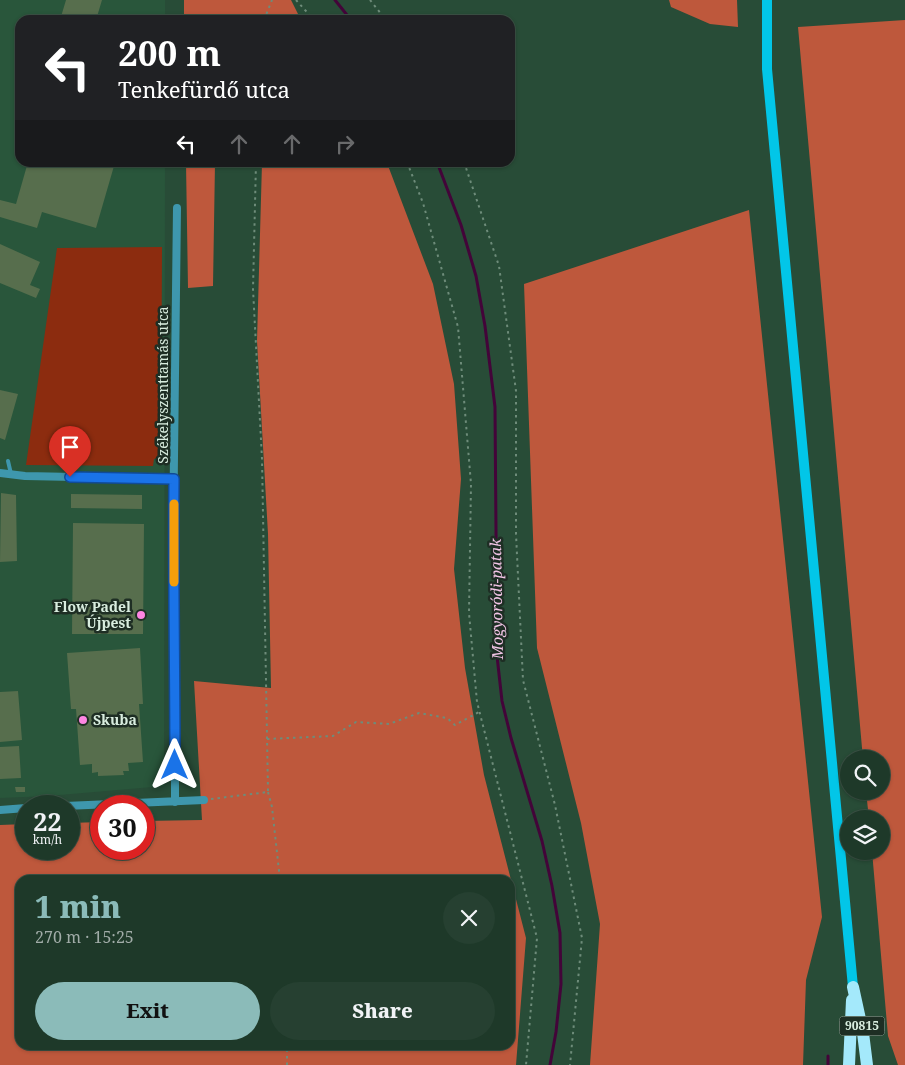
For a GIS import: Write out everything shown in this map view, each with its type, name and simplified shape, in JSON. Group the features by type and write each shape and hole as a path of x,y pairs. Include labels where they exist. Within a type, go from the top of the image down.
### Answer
{"highway":[{"path":"848,1065 853,987"},
{"path":"853,987 859,1065"},
{"name":"90815","path":"853,987 864,1033 867,1065"}],"main road":[{"path":"767,0 766,69 853,987"}],"street":[{"name":"Székelyszenttamás utca","path":"175,802 173,540 177,208"},
{"path":"0,472 25,476 174,479"},
{"path":"80,805 204,800"},
{"path":"0,810 15,809"}],"lane":[{"path":"8,460 11,474"}],"path":[{"path":"266,15 272,0"},
{"path":"296,0 310,15"},
{"path":"370,0 382,15"},
{"path":"256,167 253,289 262,459 268,792 272,807 281,875"},
{"path":"409,167 423,203 458,327 471,484 469,613 477,702 537,938 526,1065"},
{"path":"466,167 499,266 516,390 516,534 524,680 555,804 582,938 570,1065"},
{"path":"267,740 333,736 356,722 389,724 419,713 447,718 455,725 479,712"},
{"path":"204,800 268,792"},
{"path":"286,1065 287,1050"}],"shaded area":[{"path":"0,0 165,0 165,15 15,15 15,167 165,167 164,786 60,795 15,795 15,797 0,798"},
{"path":"184,0 291,0 298,15 184,15"},
{"path":"669,0 737,0 738,27 710,24 671,7"},
{"path":"905,20 905,1065 898,1065 888,1036 873,860 890,860 890,810 868,810 867,800 890,800 890,750 862,750 798,27"},
{"path":"186,167 215,167 213,286 188,288"},
{"path":"262,167 389,167 433,284 454,384 461,479 454,569 465,668 484,775 510,875 15,875 15,1050 515,1050 515,895 526,938 516,1065 0,1065 0,825 15,824 15,860 80,860 80,823 90,822 90,860 155,860 155,821 202,820 194,681 271,688 268,534 257,341"},
{"path":"749,210 822,917 806,980 803,1065 590,1065 600,924 581,823 537,648 524,284"},
{"path":"162,247 161,457 154,459 153,466 26,465 57,248"}],"building":[{"path":"66,0 102,0 98,15 62,15"},
{"path":"27,167 114,167 96,228 42,212 37,228 0,217 0,200 16,204"},
{"path":"0,244 40,262 30,285 40,289 36,298 0,283"},
{"path":"0,390 18,394 5,440 0,438"},
{"path":"1,493 16,495 17,561 0,562"},
{"path":"71,494 142,495 142,509 71,508"},
{"path":"73,523 144,524 143,634 72,634"},
{"path":"140,648 143,704 139,704 143,762 128,763 129,771 123,771 124,775 98,776 98,772 92,773 92,764 80,765 76,709 71,709 67,653"},
{"path":"18,691 22,740 0,742 0,692"},
{"path":"19,746 21,778 0,779 0,747"},
{"path":"15,787 25,787 25,792 16,792"}],"waterway":[{"name":"Mogyoródi-patak","path":"335,0 347,15"},
{"name":"Mogyoródi-patak","path":"439,167 461,225 476,276 485,326 495,407 497,656 502,701 511,738 542,841 560,933 561,984 556,1032 550,1065"},
{"path":"828,1056 828,1065"}],"slow traffic":[{"path":"174,504 174,582"}],"place":[{"name":"Flow Padel Újpest","path":"141,615"},
{"name":"Skuba","path":"83,720"}],"route":[{"path":"70,477 174,479 175,765"}]}
